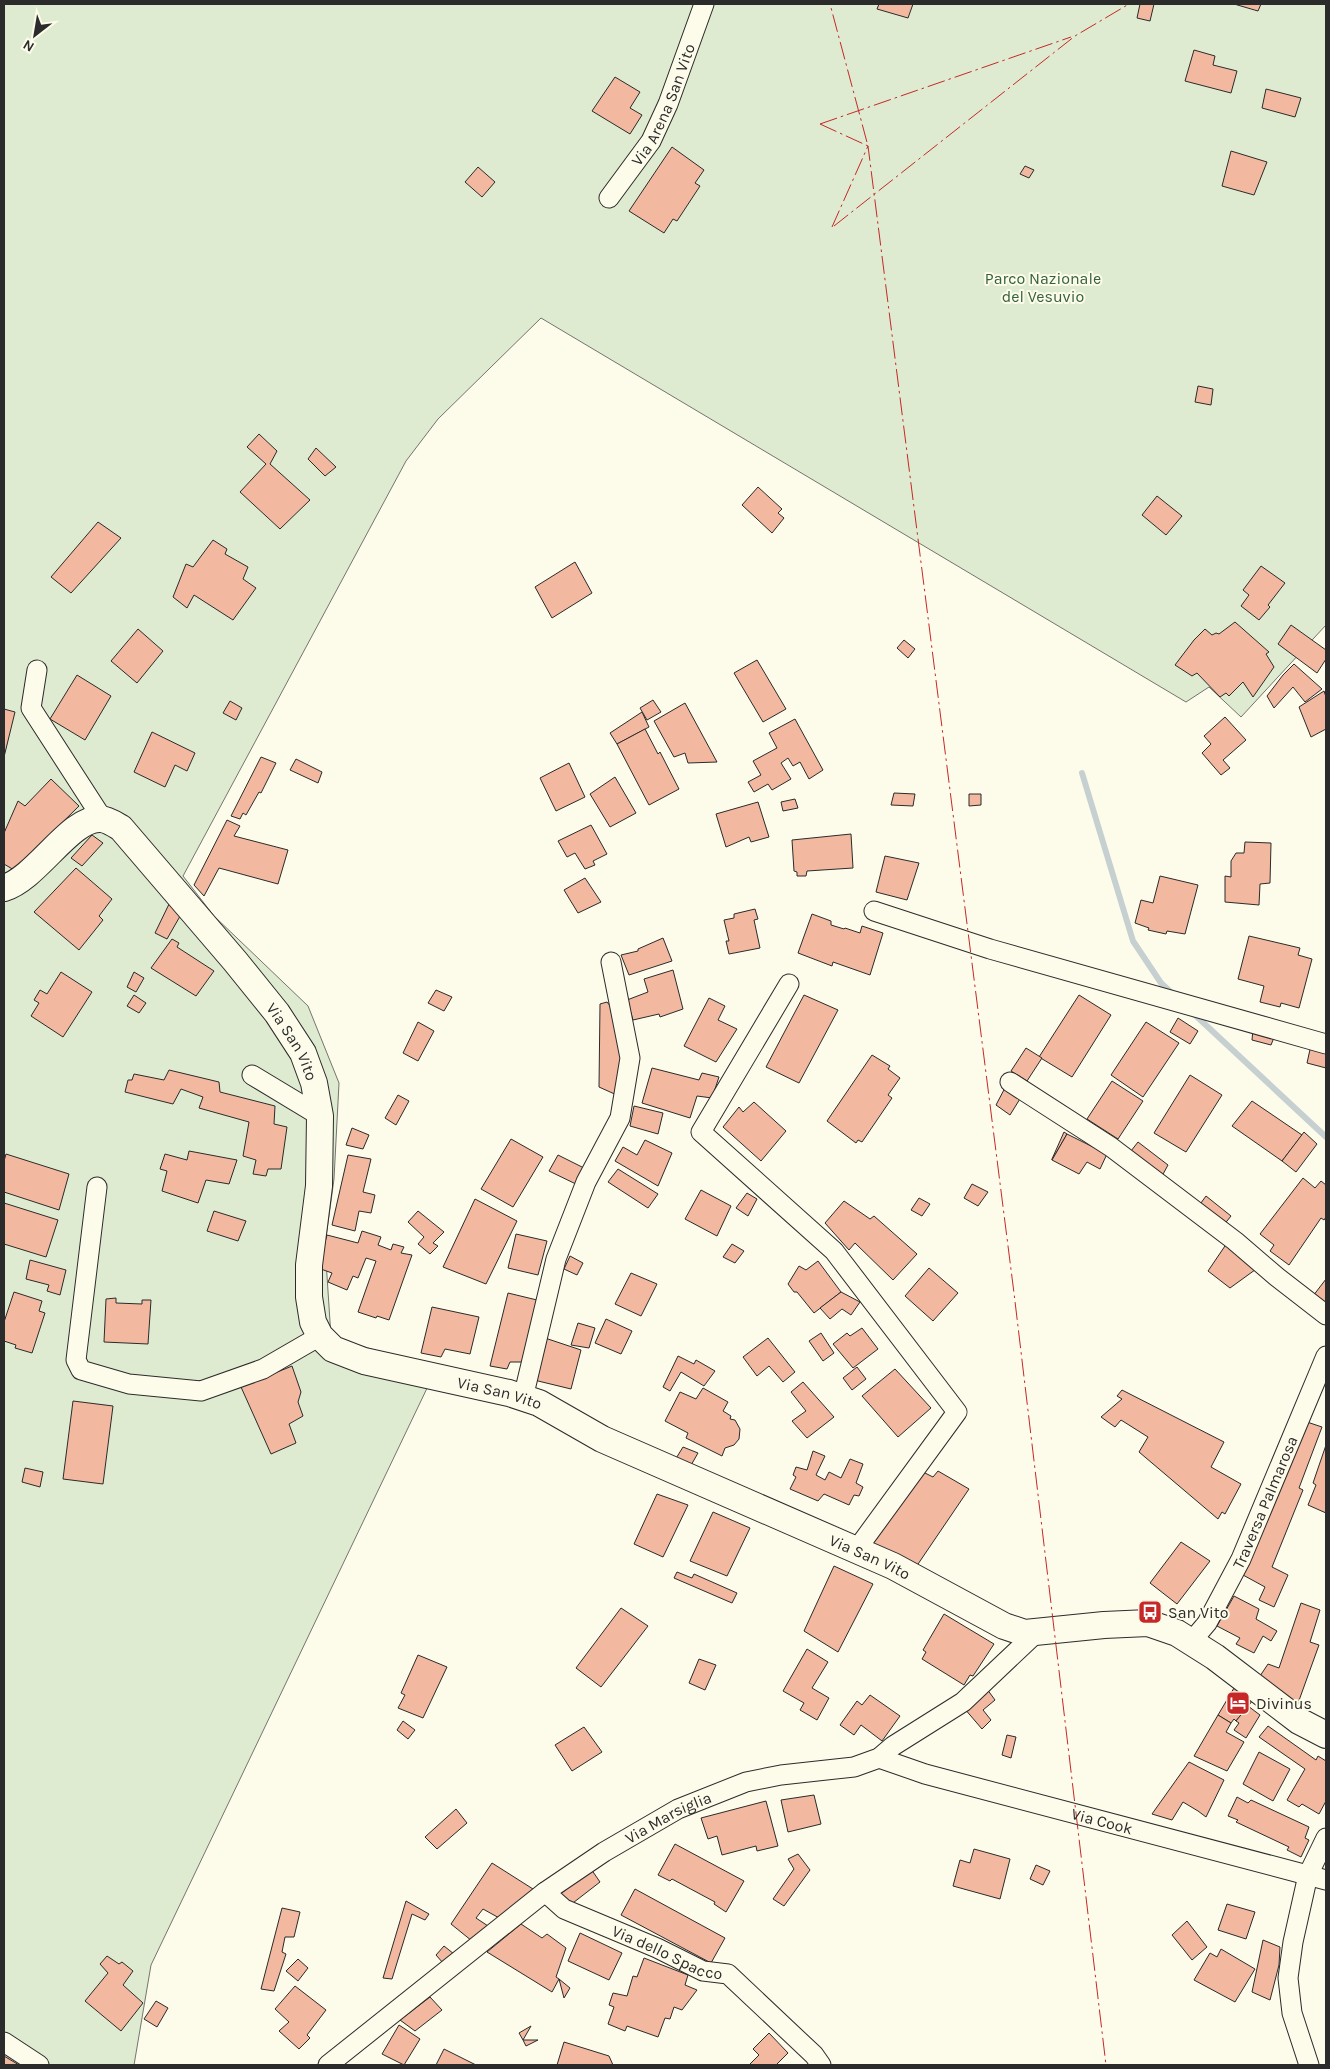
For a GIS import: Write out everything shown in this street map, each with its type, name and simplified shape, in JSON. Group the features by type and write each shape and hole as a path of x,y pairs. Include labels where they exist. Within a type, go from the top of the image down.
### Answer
{"street":[{"name":"Via Arena San Vito","path":"609,198 651,141 668,104 704,4"},
{"path":"4,888 28,875 67,837 88,820 102,818 31,708 38,670"},
{"name":"Via San Vito","path":"102,818 122,828 277,1013 303,1053 314,1082 320,1116 319,1186 309,1265 309,1297 313,1322 320,1336 334,1349 364,1360 539,1403 602,1439 893,1566 1004,1626 1025,1633 1104,1624 1148,1623 1177,1632 1215,1657 1299,1721 1326,1736"},
{"path":"874,911 990,949 1326,1044"},
{"path":"523,1398 556,1259 586,1182 620,1118 630,1058 611,962"},
{"path":"789,984 700,1132 834,1250 957,1412 857,1549"},
{"path":"252,1075 320,1116"},
{"path":"1010,1082 1111,1147 1235,1241 1326,1315"},
{"path":"97,1187 76,1360 81,1370 129,1384 201,1391 263,1369 320,1336"},
{"name":"Traversa Palmarosa","path":"1191,1642 1207,1623 1241,1559 1326,1356"},
{"name":"Via Marsiglia","path":"328,2065 545,1892 646,1826 678,1809 746,1782 807,1771 854,1767 879,1758 893,1746 963,1702 1037,1632"},
{"name":"Via Cook","path":"879,1758 925,1774 1326,1880"},
{"path":"1309,2065 1292,2013 1288,1978 1293,1942 1308,1875 1326,1838"},
{"name":"Via dello Spacco","path":"545,1892 564,1909 657,1948 703,1971 728,1974 814,2055 820,2065"},
{"path":"4,2042 39,2065"}],"green space":[{"name":"Parco Nazionale del Vesuvio","path":"4,4 1326,4 1326,625 1241,717 1209,687 1186,702 541,318 438,419 406,461 183,876 214,916 308,1006 339,1083 334,1179 325,1245 331,1337 448,1372 430,1382 151,1965 134,2065 4,2065"}],"building":[{"path":"879,4 913,4 908,18 877,9"},
{"path":"1140,4 1154,4 1150,21 1137,18"},
{"path":"1234,4 1261,4 1258,11"},
{"path":"1194,50 1215,56 1213,65 1237,71 1231,93 1185,81"},
{"path":"615,77 640,92 630,108 642,115 630,134 592,111"},
{"path":"1266,89 1301,98 1295,117 1262,108"},
{"path":"672,147 704,170 695,183 700,186 677,221 673,219 664,233 629,211"},
{"path":"1231,151 1267,162 1254,195 1222,186"},
{"path":"1025,166 1034,170 1029,178 1020,174"},
{"path":"478,167 495,182 482,197 465,182"},
{"path":"1198,386 1213,389 1211,405 1195,402"},
{"path":"259,434 277,451 270,464 310,500 280,529 240,492 266,464 247,447"},
{"path":"316,448 336,467 325,476 308,459"},
{"path":"758,487 782,509 778,513 784,518 772,533 742,505"},
{"path":"1157,496 1182,516 1166,535 1142,515"},
{"path":"98,522 121,538 71,593 51,577"},
{"path":"213,540 227,549 225,554 248,567 243,579 256,588 233,620 194,595 187,608 173,597 186,564 193,567"},
{"path":"575,562 592,593 552,618 535,587"},
{"path":"1261,566 1285,583 1268,605 1270,607 1259,620 1241,606 1249,595 1243,590"},
{"path":"1235,622 1269,652 1266,654 1274,667 1253,697 1243,682 1229,696 1226,693 1220,697 1197,673 1192,676 1175,665 1205,629 1212,635 1219,634"},
{"path":"1291,625 1326,650 1326,659 1317,673 1278,644"},
{"path":"138,629 163,651 137,683 111,661"},
{"path":"904,640 915,649 908,658 897,648"},
{"path":"757,660 786,709 763,722 734,673"},
{"path":"1294,664 1322,689 1305,702 1293,687 1274,708 1267,696"},
{"path":"77,675 111,696 85,740 50,719"},
{"path":"1324,691 1326,697 1326,729 1311,737 1299,707"},
{"path":"653,700 661,712 647,720 640,708"},
{"path":"230,701 242,708 236,720 223,713"},
{"path":"685,703 717,762 688,763 685,753 674,757 654,721"},
{"path":"4,709 15,712 4,757"},
{"path":"642,712 649,727 617,744 610,733"},
{"path":"1225,717 1246,740 1223,760 1230,768 1221,775 1202,753 1211,744 1204,736"},
{"path":"795,719 823,770 809,779 800,762 793,766 788,758 781,763 791,779 772,790 768,784 754,792 748,782 761,775 753,761 777,748 769,733"},
{"path":"645,729 658,754 660,752 679,789 649,805 617,744"},
{"path":"152,732 195,753 187,771 175,765 165,787 134,772"},
{"path":"261,757 276,763 261,793 259,792 246,815 243,813 240,819 231,816"},
{"path":"296,759 322,772 318,783 290,770"},
{"path":"569,763 585,797 556,811 540,778"},
{"path":"615,777 636,813 610,827 590,794"},
{"path":"51,779 79,806 14,870 4,864 4,833 18,801 25,806"},
{"path":"894,793 915,794 913,806 891,805"},
{"path":"969,794 981,794 981,805 969,806"},
{"path":"795,799 798,808 783,811 781,802"},
{"path":"758,802 769,837 751,842 749,837 726,847 716,814"},
{"path":"227,820 240,826 234,836 288,850 278,884 219,868 204,896 194,885"},
{"path":"591,825 607,854 593,861 595,865 585,869 575,853 567,857 558,841"},
{"path":"851,834 853,868 807,871 806,876 797,876 797,872 794,871 792,840"},
{"path":"92,835 103,843 82,866 71,858"},
{"path":"1245,842 1271,843 1270,883 1260,884 1259,905 1225,902 1225,876 1231,877 1231,861 1236,853 1244,853"},
{"path":"885,856 919,863 907,900 876,892"},
{"path":"76,868 112,899 99,916 103,920 79,950 34,912"},
{"path":"1160,876 1198,885 1185,934 1167,931 1166,934 1148,930 1149,928 1135,923 1141,900 1153,903"},
{"path":"585,878 601,902 578,913 564,890"},
{"path":"171,900 183,911 167,939 155,933"},
{"path":"755,909 758,919 754,920 760,948 729,954 726,941 729,941 724,920 734,918 734,914"},
{"path":"812,914 831,921 831,925 844,929 860,933 862,926 883,933 870,975 833,962 832,966 798,953"},
{"path":"1249,936 1300,948 1298,955 1312,959 1299,1008 1281,1003 1280,1007 1260,1002 1264,986 1238,979"},
{"path":"663,938 672,961 629,975 621,955 638,951 638,949"},
{"path":"172,939 179,943 177,947 214,971 196,996 151,968"},
{"path":"673,970 683,1009 660,1017 659,1014 633,1020 627,1000 648,992 644,979"},
{"path":"61,972 92,992 63,1037 31,1016 39,1003 34,1000 40,990 47,994"},
{"path":"134,972 144,978 136,992 127,987"},
{"path":"436,990 452,997 444,1011 428,1003"},
{"path":"134,995 146,1003 139,1013 127,1006"},
{"path":"804,995 838,1010 799,1083 766,1067"},
{"path":"1079,995 1111,1015 1072,1077 1039,1057"},
{"path":"709,998 725,1006 718,1020 737,1029 716,1062 684,1046"},
{"path":"607,1002 619,1017 624,1046 619,1096 599,1087 600,1004"},
{"path":"1178,1018 1198,1031 1190,1044 1170,1032"},
{"path":"418,1022 434,1031 418,1061 403,1053"},
{"path":"1146,1022 1179,1043 1143,1097 1111,1075"},
{"path":"1253,1029 1275,1035 1271,1045 1252,1040"},
{"path":"1311,1045 1326,1050 1326,1068 1307,1063"},
{"path":"1026,1048 1042,1058 1027,1081 1011,1071"},
{"path":"872,1055 890,1066 888,1069 900,1078 888,1095 892,1098 862,1142 858,1140 856,1143 827,1121"},
{"path":"652,1068 699,1080 702,1073 719,1077 712,1098 697,1096 690,1118 642,1103"},
{"path":"169,1070 219,1082 220,1092 275,1106 274,1124 287,1127 281,1169 268,1169 266,1176 253,1174 256,1160 243,1156 249,1122 199,1108 203,1097 181,1089 173,1104 125,1092 128,1080 132,1080 134,1074 164,1080"},
{"path":"1190,1075 1222,1095 1186,1152 1154,1133"},
{"path":"1112,1081 1143,1101 1118,1139 1087,1119"},
{"path":"1007,1084 1023,1094 1010,1115 996,1105"},
{"path":"398,1095 409,1101 396,1125 385,1118"},
{"path":"1252,1101 1302,1135 1282,1161 1232,1126"},
{"path":"754,1102 786,1131 761,1161 723,1127 739,1107 743,1112"},
{"path":"634,1106 663,1113 658,1134 630,1126"},
{"path":"352,1128 369,1135 363,1149 346,1145"},
{"path":"1064,1132 1067,1134 1052,1160 1052,1159"},
{"path":"1304,1132 1317,1144 1296,1172 1282,1161"},
{"path":"1067,1134 1107,1154 1100,1169 1087,1162 1079,1174 1052,1160"},
{"path":"511,1139 543,1157 513,1207 481,1189"},
{"path":"645,1140 672,1153 658,1186 615,1161 623,1147 637,1155"},
{"path":"1138,1142 1168,1165 1162,1176 1131,1151"},
{"path":"189,1151 237,1160 229,1184 206,1180 198,1203 162,1191 167,1171 160,1169 165,1154 187,1160"},
{"path":"6,1154 69,1174 59,1210 4,1192 4,1161"},
{"path":"348,1155 371,1159 363,1192 375,1195 371,1213 359,1211 355,1231 332,1225"},
{"path":"558,1155 588,1170 580,1186 549,1171"},
{"path":"618,1169 658,1194 648,1208 608,1182"},
{"path":"1303,1178 1315,1188 1321,1181 1326,1185 1326,1217 1324,1220 1321,1218 1289,1265 1270,1251 1274,1245 1260,1234"},
{"path":"972,1184 988,1192 978,1206 964,1198"},
{"path":"701,1190 731,1206 717,1236 685,1219"},
{"path":"747,1193 757,1199 748,1216 736,1208"},
{"path":"1206,1196 1231,1216 1223,1226 1198,1207"},
{"path":"919,1198 930,1204 922,1216 911,1210"},
{"path":"475,1199 517,1221 486,1284 443,1267"},
{"path":"844,1201 870,1219 874,1216 917,1254 893,1280 855,1243 849,1250 825,1223"},
{"path":"4,1203 58,1220 46,1257 4,1244"},
{"path":"214,1211 246,1221 238,1241 207,1231"},
{"path":"418,1211 444,1232 433,1243 438,1246 430,1254 418,1244 424,1237 408,1222"},
{"path":"362,1231 381,1237 378,1245 391,1250 393,1244 404,1247 401,1253 412,1255 389,1320 358,1312 376,1261 366,1258 358,1278 353,1276 347,1290 328,1282 332,1273 318,1268 327,1235 358,1243"},
{"path":"516,1234 547,1241 538,1275 508,1268"},
{"path":"1227,1243 1259,1267 1230,1288 1208,1271"},
{"path":"732,1244 744,1251 735,1263 723,1257"},
{"path":"570,1256 583,1263 577,1275 564,1269"},
{"path":"30,1260 66,1270 60,1295 47,1291 49,1285 26,1279"},
{"path":"818,1261 841,1292 814,1313 788,1284 799,1266 806,1270"},
{"path":"929,1268 958,1293 933,1321 905,1296"},
{"path":"631,1273 657,1284 641,1316 615,1304"},
{"path":"1326,1279 1326,1306 1313,1296"},
{"path":"14,1292 42,1301 39,1311 45,1313 32,1353 15,1348 16,1345 4,1341 4,1322"},
{"path":"841,1292 860,1302 851,1315 842,1309 830,1319 820,1308"},
{"path":"508,1293 537,1300 522,1362 510,1362 507,1369 490,1366"},
{"path":"116,1298 116,1303 142,1304 142,1300 151,1300 148,1344 104,1342 106,1299"},
{"path":"432,1307 479,1317 470,1354 445,1349 441,1357 421,1353"},
{"path":"606,1319 632,1331 621,1354 595,1343"},
{"path":"578,1323 595,1328 589,1348 571,1345"},
{"path":"862,1328 878,1349 853,1368 833,1344 847,1333 850,1336"},
{"path":"821,1333 834,1353 823,1361 809,1341"},
{"path":"545,1338 581,1350 571,1389 534,1380"},
{"path":"768,1338 795,1372 783,1382 769,1366 757,1376 743,1357"},
{"path":"678,1356 694,1364 696,1360 715,1371 704,1386 681,1372 670,1391 663,1387"},
{"path":"292,1366 301,1392 298,1402 303,1416 289,1424 296,1443 271,1454 241,1387"},
{"path":"857,1367 866,1379 852,1390 843,1378"},
{"path":"895,1369 931,1408 898,1437 862,1396"},
{"path":"803,1382 834,1417 807,1438 792,1421 806,1411 791,1392"},
{"path":"703,1388 728,1402 723,1411 731,1416 730,1419 735,1420 740,1429 739,1439 734,1445 725,1448 722,1456 686,1438 688,1433 665,1421 680,1392 696,1399"},
{"path":"1122,1390 1224,1442 1211,1467 1241,1484 1225,1514 1222,1512 1218,1519 1139,1452 1148,1437 1121,1420 1115,1427 1101,1417 1122,1399 1117,1396"},
{"path":"73,1401 113,1406 103,1484 63,1479"},
{"path":"1304,1421 1322,1427 1299,1488 1303,1490 1272,1567 1288,1575 1274,1607 1259,1600 1265,1587 1243,1575"},
{"path":"1326,1445 1326,1513 1308,1505 1316,1485 1313,1483"},
{"path":"683,1447 698,1453 690,1467 675,1460"},
{"path":"813,1451 825,1456 816,1475 825,1480 829,1472 841,1478 850,1459 863,1464 856,1483 863,1487 859,1496 854,1495 849,1505 824,1494 818,1501 790,1489 796,1477 793,1475 796,1467 807,1470"},
{"path":"25,1468 43,1472 40,1487 22,1482"},
{"path":"919,1470 933,1477 938,1471 969,1489 916,1567 871,1544"},
{"path":"657,1494 688,1505 663,1557 634,1544"},
{"path":"713,1512 750,1528 727,1576 690,1561"},
{"path":"1181,1542 1210,1561 1177,1604 1150,1583"},
{"path":"834,1566 873,1584 838,1652 804,1631"},
{"path":"677,1572 692,1578 694,1574 737,1593 732,1603 674,1578"},
{"path":"1234,1596 1259,1609 1256,1619 1277,1631 1271,1641 1263,1636 1254,1653 1236,1644 1240,1638 1217,1626"},
{"path":"1301,1603 1320,1610 1310,1642 1319,1645 1297,1706 1258,1679 1268,1664 1279,1668"},
{"path":"621,1608 648,1626 601,1687 576,1668"},
{"path":"944,1614 994,1644 973,1676 970,1675 964,1685 922,1659 926,1652 923,1650"},
{"path":"807,1649 828,1662 812,1688 829,1698 817,1720 800,1710 804,1703 783,1691"},
{"path":"418,1655 447,1667 423,1718 398,1708 405,1695 401,1693"},
{"path":"699,1659 716,1665 705,1690 689,1683"},
{"name":"Divinus","path":"1234,1688 1253,1700 1236,1721 1234,1719 1231,1723 1218,1715"},
{"path":"987,1689 995,1700 983,1710 991,1720 982,1729 964,1708"},
{"path":"870,1695 900,1716 882,1741 861,1725 854,1735 840,1725 857,1701 862,1705"},
{"path":"1248,1706 1260,1715 1246,1738 1234,1730 1239,1723 1236,1721"},
{"path":"1218,1715 1231,1723 1226,1732 1244,1742 1227,1771 1194,1756"},
{"path":"403,1721 415,1730 408,1739 397,1730"},
{"path":"1268,1726 1316,1760 1318,1756 1326,1761 1326,1801 1319,1814 1302,1804 1299,1807 1287,1800 1305,1769 1259,1737"},
{"path":"584,1727 602,1752 572,1771 555,1745"},
{"path":"1007,1735 1016,1737 1011,1758 1002,1755"},
{"path":"1259,1752 1290,1769 1273,1801 1243,1784"},
{"path":"1189,1762 1224,1780 1206,1817 1183,1802 1172,1820 1152,1814"},
{"path":"814,1795 821,1824 788,1832 781,1800"},
{"path":"1237,1797 1248,1803 1251,1800 1309,1827 1305,1838 1309,1840 1301,1857 1287,1850 1289,1847 1236,1822 1238,1820 1228,1816"},
{"path":"766,1801 778,1846 757,1851 756,1846 722,1855 717,1836 708,1839 701,1818"},
{"path":"456,1809 467,1823 437,1849 425,1837"},
{"path":"675,1844 744,1881 726,1912 714,1904 715,1902 672,1879 670,1881 658,1875"},
{"path":"974,1849 1010,1859 1000,1899 953,1886 960,1860 970,1863"},
{"path":"798,1854 810,1870 784,1906 773,1899 794,1869 788,1859"},
{"path":"492,1863 533,1889 501,1919 483,1909 476,1918 488,1926 472,1941 451,1924"},
{"path":"1036,1865 1050,1871 1043,1885 1030,1879"},
{"path":"591,1869 600,1882 569,1906 557,1897"},
{"path":"635,1889 725,1938 711,1963 621,1915"},
{"path":"406,1901 429,1914 425,1920 412,1914 392,1979 383,1978"},
{"path":"1227,1904 1255,1912 1246,1939 1218,1930"},
{"path":"282,1908 300,1912 294,1937 285,1937 282,1952 286,1954 274,1991 261,1989"},
{"path":"1187,1921 1207,1947 1192,1960 1172,1935"},
{"path":"521,1924 542,1938 547,1934 566,1948 556,1977 559,1979 552,1992 487,1952"},
{"path":"580,1933 622,1953 609,1980 568,1961"},
{"path":"1263,1940 1280,1947 1279,1965 1270,2000 1252,1992"},
{"path":"444,1946 454,1954 443,1963 436,1955"},
{"path":"1221,1949 1255,1969 1235,2002 1194,1980 1210,1953 1217,1957"},
{"path":"107,1956 119,1964 122,1962 133,1971 123,1985 143,2003 121,2031 85,2001 108,1973 100,1964"},
{"path":"644,1958 688,1975 685,1985 697,1990 682,2010 674,2007 670,2019 665,2018 658,2037 627,2026 625,2031 608,2024 614,2007 609,2005 613,1993 627,1996 633,1976 637,1977"},
{"path":"298,1959 308,1968 298,1981 286,1971"},
{"path":"559,1979 570,1988 564,1998"},
{"path":"295,1986 326,2010 307,2035 310,2038 299,2049 279,2031 289,2022 275,2009"},
{"path":"430,1997 442,2010 415,2031 400,2020"},
{"path":"156,2001 168,2008 157,2027 144,2019"},
{"path":"399,2025 420,2039 404,2065 382,2054"},
{"path":"531,2026 523,2040 519,2033"},
{"path":"769,2033 788,2053 776,2065 749,2065 759,2055 753,2049"},
{"path":"523,2040 538,2040 526,2046"},
{"path":"564,2042 609,2056 613,2065 557,2065"},
{"path":"444,2049 476,2065 436,2065"},
{"path":"4,2056 19,2065 4,2065"}],"waterway":[{"path":"1082,773 1133,941 1161,983 1174,995"},
{"path":"1194,1014 1326,1137"}],"power":[{"path":"820,124 868,146 830,4"},
{"path":"834,226 1075,36 1129,4"},
{"path":"820,124 1071,37"},
{"path":"832,227 868,146 1014,1293 1106,2065"}],"place":[{"name":"San Vito","path":"1150,1612"},
{"name":"Divinus","path":"1238,1703"}]}
